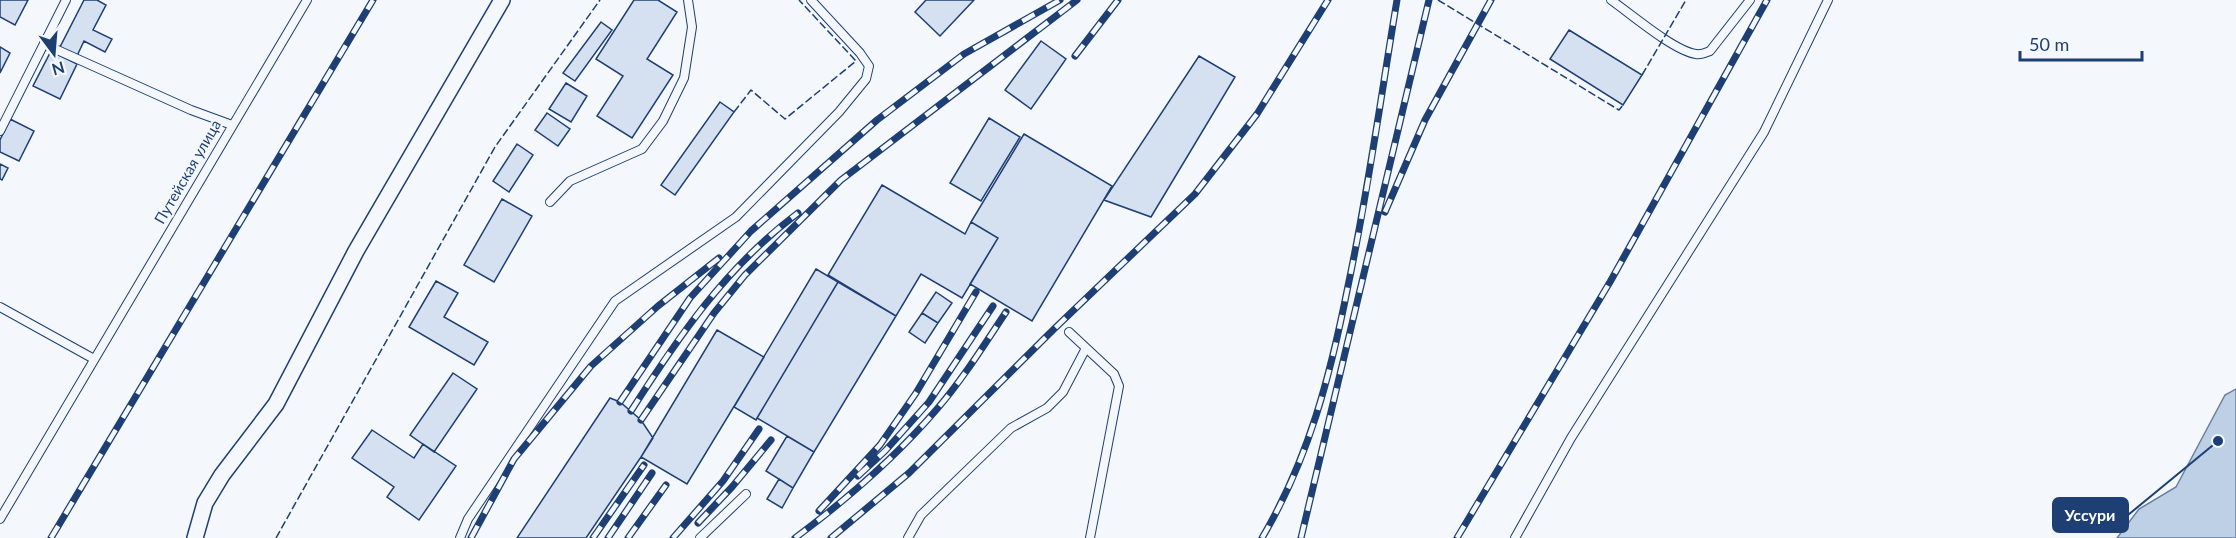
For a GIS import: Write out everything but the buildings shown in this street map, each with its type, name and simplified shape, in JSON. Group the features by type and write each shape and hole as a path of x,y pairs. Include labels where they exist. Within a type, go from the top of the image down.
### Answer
{"street":[{"path":"195,538 205,503 222,475 276,404 356,251 502,0"}],"lane":[{"path":"0,132 66,0"},
{"name":"Путейская улица","path":"0,518 307,0"},
{"path":"550,202 570,181 642,149 663,121 684,78 692,27 688,0"},
{"path":"460,538 468,519 615,301 736,217 839,112 866,79 869,66 860,53 811,0"},
{"path":"1611,0 1680,48 1695,54 1702,54 1710,51 1750,0"},
{"path":"1515,538 1571,438 1764,132 1828,0"},
{"path":"44,44 191,110 232,125"},
{"path":"0,307 94,359"},
{"path":"1069,332 1114,374 1119,386 1090,538"},
{"path":"908,538 921,515 1011,428 1047,408 1063,392 1086,348"},
{"path":"700,538 746,494"}],"water":[{"path":"2236,389 2236,538 2117,538 2139,509 2176,487 2225,395"}],"railway":[{"path":"51,538 373,0"},
{"path":"620,402 690,298 751,231 877,120 964,54 1060,0"},
{"path":"641,420 714,313 745,275 841,180 1077,0"},
{"path":"1075,56 1118,0"},
{"path":"831,538 909,473 1054,329 1195,194 1257,114 1328,0"},
{"path":"1262,538 1293,478 1316,416 1334,353 1362,215 1397,0"},
{"path":"1301,538 1429,0"},
{"path":"1385,212 1425,120 1491,0"},
{"path":"1457,538 1610,282 1767,0"},
{"path":"631,411 667,356 726,280 748,256 798,213"},
{"path":"471,538 514,459 591,366 658,306 719,258"},
{"path":"819,511 880,445 916,393 976,292"},
{"path":"858,476 885,451 929,402 993,306"},
{"path":"795,538 869,478 921,427 956,386 1006,312"},
{"path":"673,538 723,481 759,429"},
{"path":"698,523 771,440"},
{"path":"593,538 644,465"},
{"path":"608,538 652,473"},
{"path":"628,538 666,485"}],"fence":[{"path":"276,538 495,147 600,0"},
{"path":"734,112 751,90 785,119 856,61 799,0"},
{"path":"1438,0 1619,110 1623,105"},
{"path":"1642,75 1686,0"}],"place":[{"name":"Уссури","path":"2218,441"}]}
